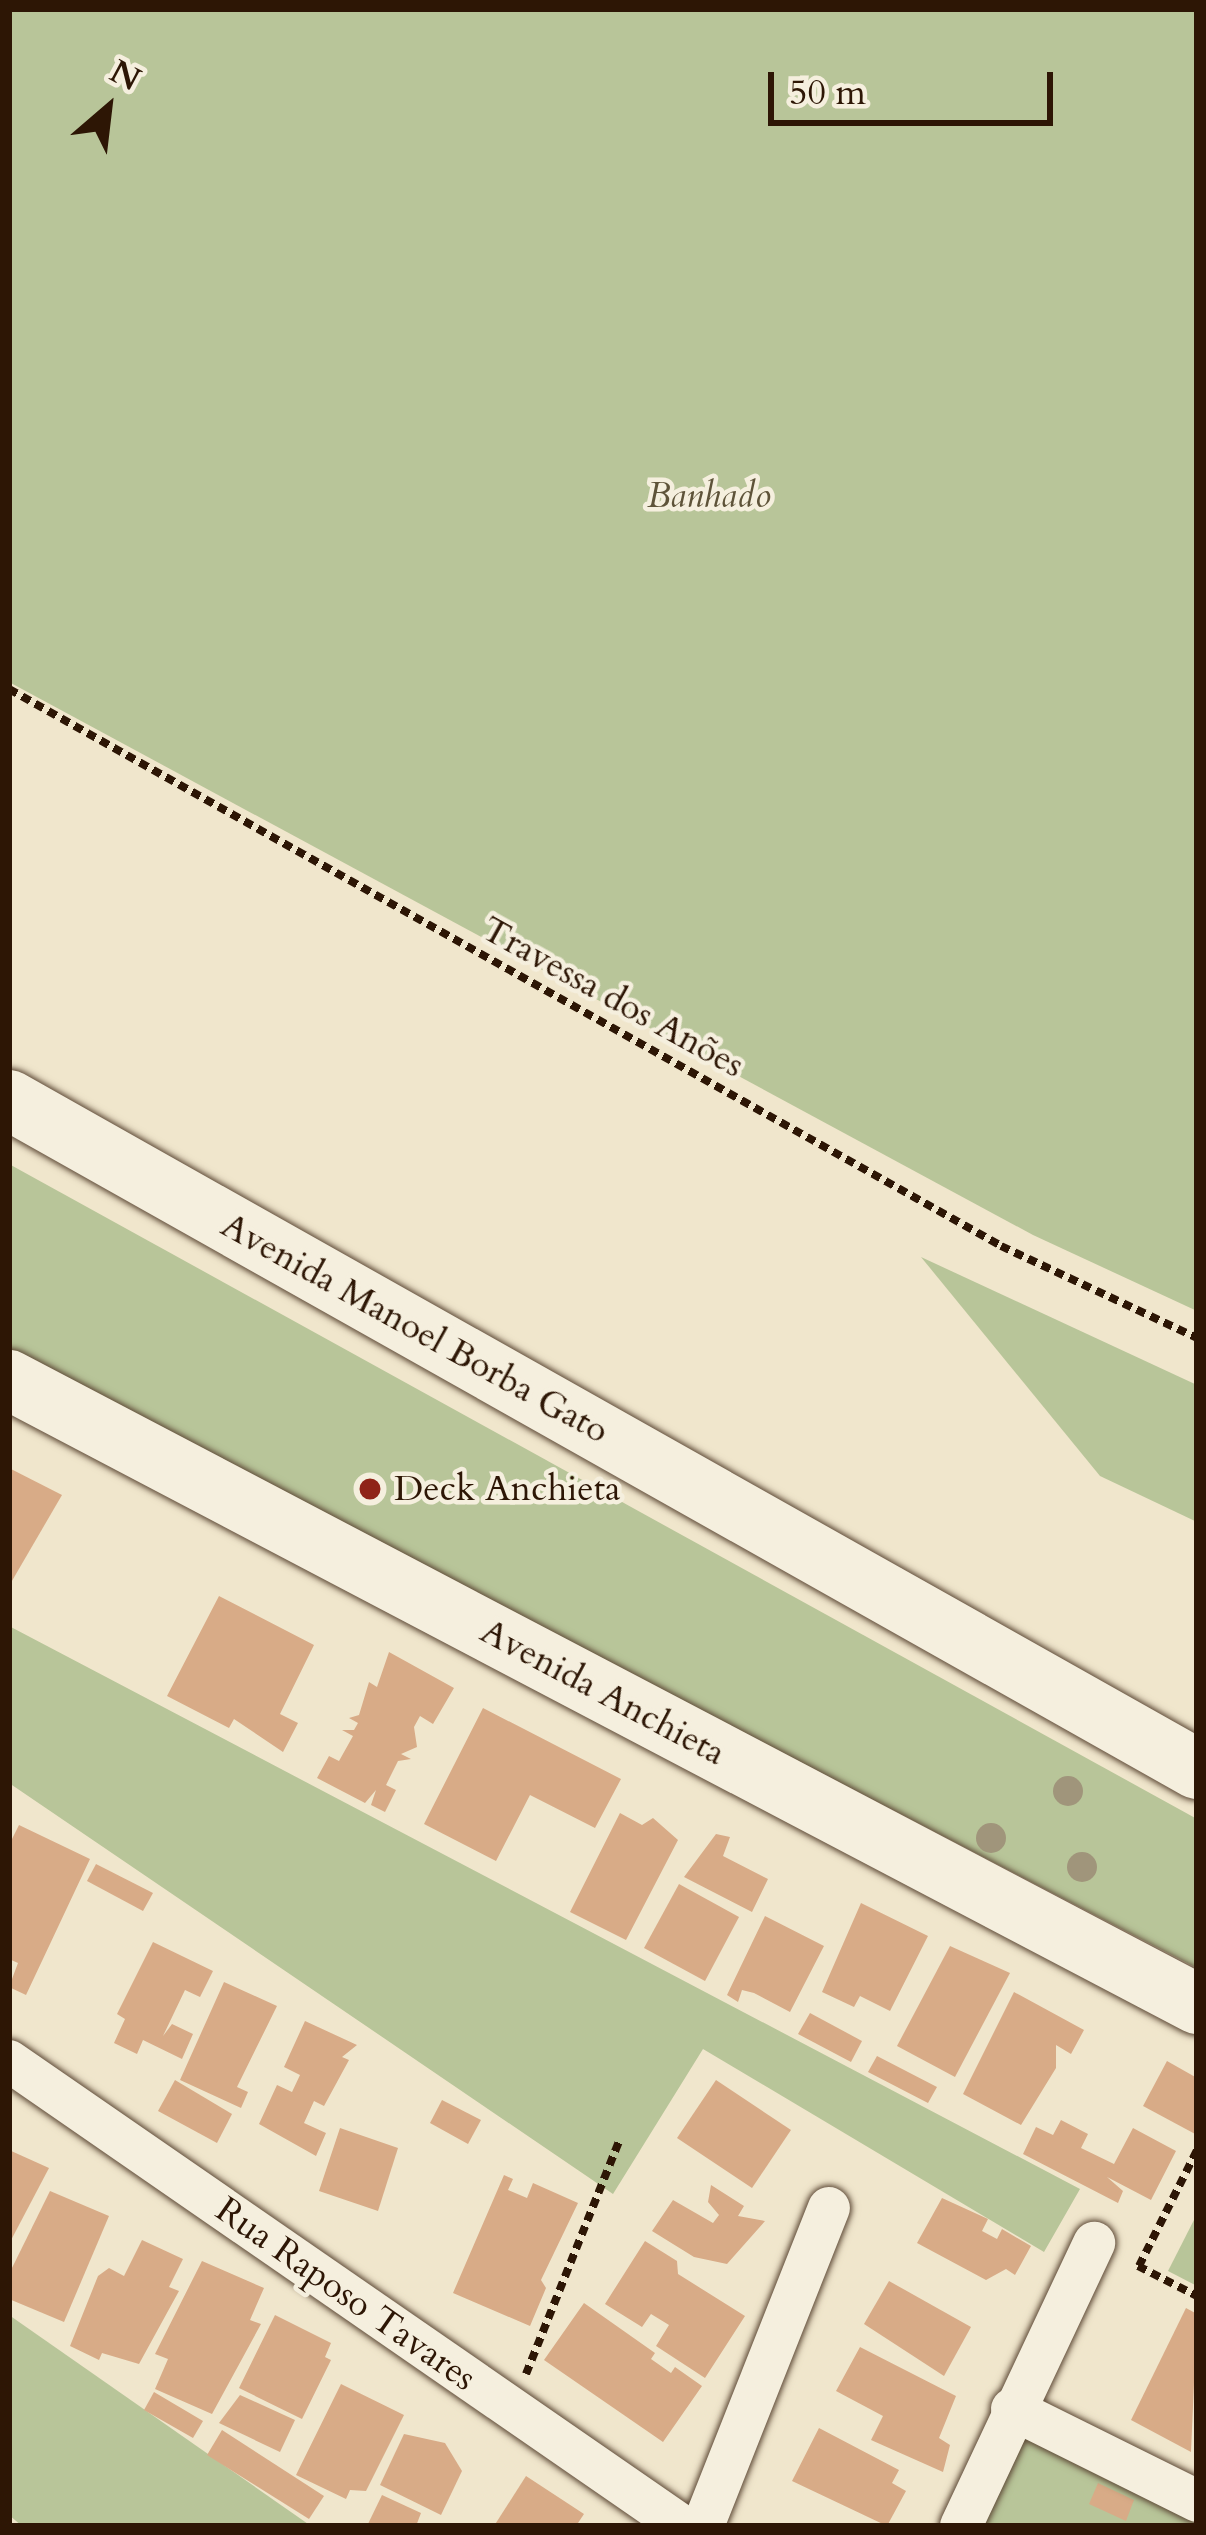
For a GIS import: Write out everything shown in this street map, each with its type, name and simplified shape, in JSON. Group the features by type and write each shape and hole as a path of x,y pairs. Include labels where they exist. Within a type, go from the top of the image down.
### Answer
{"main road":[{"name":"Avenida Manoel Borba Gato","path":"9,1100 1197,1769"},
{"name":"Avenida Anchieta","path":"9,1380 1197,2004"}],"street":[{"name":"Rua Raposo Tavares","path":"9,2061 682,2526"},
{"path":"703,2526 829,2209"},
{"path":"961,2526 1012,2409 1094,2243"},
{"path":"1012,2409 1197,2500"}],"path":[{"name":"Travessa dos Anões","path":"9,689 1000,1246 1197,1339"},
{"path":"512,2409 620,2139"},
{"path":"1139,2266 1197,2150"},
{"path":"1094,2243 1197,2296"}],"green space":[{"name":"Banhado","path":"9,9 1197,9 1197,1311 1033,1235 9,682"},
{"path":"9,1164 1197,1819 1197,1968 9,1351"},
{"path":"921,1257 1197,1385 1197,1522 1100,1476"},
{"path":"9,1626 1080,2189 1044,2252 703,2049 613,2194 9,1783"},
{"path":"1197,2214 1197,2286 1168,2271"},
{"path":"9,2315 311,2526 22,2526 9,2515"},
{"path":"1020,2431 1197,2522 1197,2526 979,2526"}],"building":[{"path":"9,1468 62,1495 9,1586"},
{"path":"219,1596 314,1645 280,1714 298,1723 283,1752 234,1719 229,1728 167,1696"},
{"path":"389,1652 454,1688 433,1724 420,1716 414,1727 417,1747 401,1754 411,1759 398,1761 386,1785 396,1790 385,1812 371,1805 376,1790 365,1803 317,1778 329,1756 339,1761 353,1736 342,1730 354,1730 358,1723 349,1718 359,1715 369,1682 377,1687"},
{"path":"483,1708 621,1779 595,1828 530,1795 496,1861 424,1824"},
{"path":"620,1813 642,1825 653,1818 678,1840 626,1940 570,1912"},
{"path":"19,1825 90,1859 26,1995 9,1987 18,1963 9,1959 9,1845"},
{"path":"716,1834 730,1837 723,1856 768,1879 752,1912 684,1877"},
{"path":"96,1864 153,1893 143,1911 87,1881"},
{"path":"679,1884 739,1917 705,1981 644,1948"},
{"path":"861,1903 928,1936 890,2011 860,1996 854,2007 822,1992"},
{"path":"765,1916 824,1946 790,2012 754,1993 742,1990 738,2002 727,1995"},
{"path":"153,1942 213,1971 200,1997 185,1990 163,2036 172,2024 193,2034 182,2059 143,2040 137,2054 114,2043 125,2019 117,2014"},
{"path":"950,1946 1010,1973 955,2077 897,2046"},
{"path":"224,1982 277,2006 237,2087 248,2092 241,2108 180,2080"},
{"path":"1014,1992 1084,2030 1071,2054 1056,2045 1056,2068 1021,2125 963,2094"},
{"path":"810,2013 862,2041 851,2062 798,2034"},
{"path":"305,2021 357,2045 342,2057 349,2060 324,2106 314,2101 304,2123 326,2133 316,2156 259,2124 277,2085 292,2092 300,2075 284,2067"},
{"path":"877,2056 937,2087 928,2103 868,2072"},
{"path":"1167,2061 1197,2078 1197,2135 1143,2106"},
{"path":"175,2080 232,2114 217,2143 158,2111"},
{"path":"716,2080 791,2130 752,2188 677,2138"},
{"path":"442,2100 481,2120 468,2144 430,2123"},
{"path":"1061,2120 1088,2134 1081,2148 1114,2164 1133,2128 1176,2151 1151,2200 1107,2177 1123,2191 1118,2203 1023,2154 1036,2127 1053,2135"},
{"path":"340,2128 398,2148 378,2211 319,2191"},
{"path":"9,2150 49,2168 9,2244"},
{"path":"504,2175 513,2179 508,2190 527,2198 533,2183 578,2203 541,2280 546,2288 530,2326 453,2293"},
{"path":"711,2185 744,2206 738,2216 765,2221 727,2264 694,2257 652,2231 673,2200 713,2223 719,2215 708,2202"},
{"path":"50,2191 109,2216 64,2322 9,2299 9,2274"},
{"path":"942,2198 988,2219 982,2231 997,2239 1002,2229 1031,2246 1015,2275 1006,2269 986,2280 917,2243"},
{"path":"142,2240 183,2259 169,2287 179,2291 139,2364 102,2353 99,2360 70,2346 98,2276 109,2268 124,2276"},
{"path":"645,2241 677,2261 678,2274 745,2316 705,2378 656,2346 669,2325 651,2314 642,2327 605,2304"},
{"path":"202,2261 264,2288 250,2320 261,2324 212,2414 155,2389 168,2359 155,2354"},
{"path":"889,2281 971,2327 944,2376 864,2324"},
{"path":"584,2303 655,2353 651,2359 671,2373 675,2367 702,2386 663,2442 544,2360"},
{"path":"1186,2308 1197,2314 1191,2452 1131,2420"},
{"path":"275,2315 331,2343 325,2357 331,2360 302,2419 239,2388"},
{"path":"860,2347 956,2396 939,2438 950,2445 943,2472 871,2440 883,2416 836,2391"},
{"path":"341,2384 404,2415 366,2491 350,2490 346,2499 296,2475"},
{"path":"154,2392 203,2421 193,2438 144,2410"},
{"path":"240,2395 295,2420 280,2452 219,2423"},
{"path":"819,2428 899,2470 892,2483 906,2491 887,2526 792,2481"},
{"path":"222,2430 324,2496 309,2519 207,2455"},
{"path":"404,2434 445,2443 462,2471 441,2515 380,2485"},
{"path":"526,2476 584,2514 576,2526 494,2526"},
{"path":"1098,2483 1134,2500 1126,2521 1089,2504"},
{"path":"382,2495 421,2513 416,2526 367,2526"}],"place":[{"name":"Deck Anchieta","path":"370,1489"}]}
